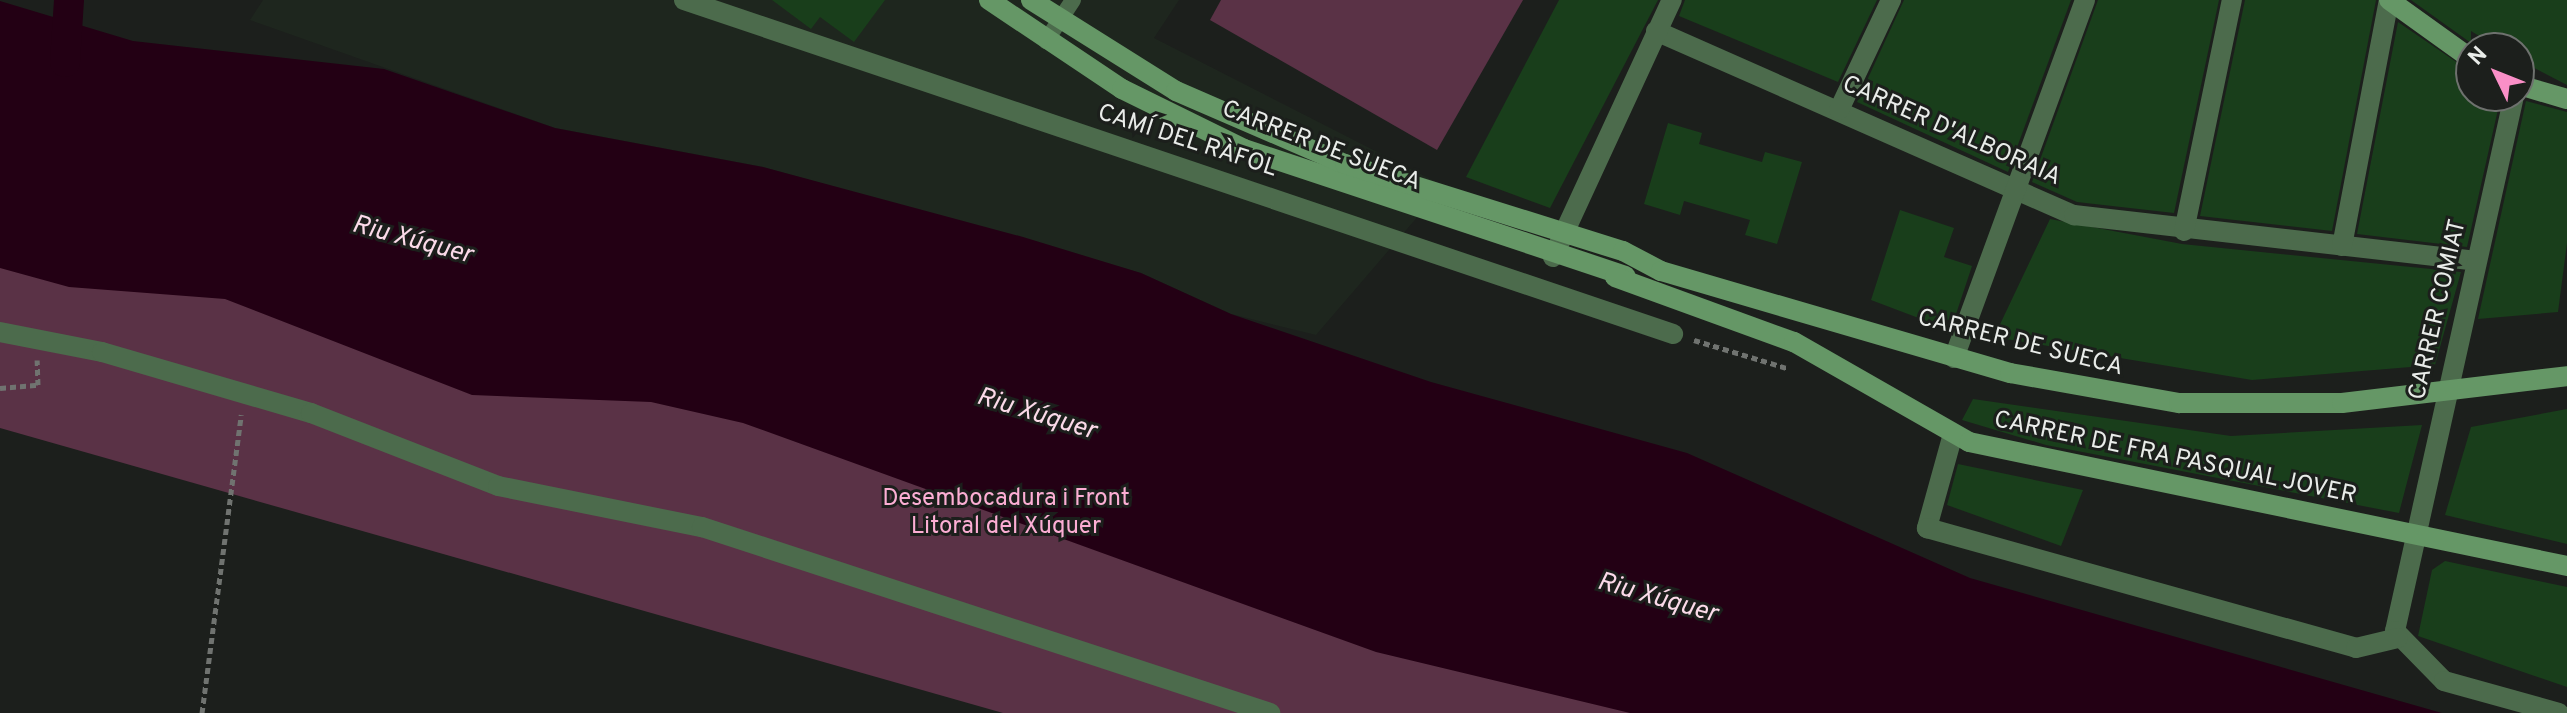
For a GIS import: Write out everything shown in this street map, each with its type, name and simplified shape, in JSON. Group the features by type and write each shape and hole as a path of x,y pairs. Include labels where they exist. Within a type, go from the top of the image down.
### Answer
{"street":[{"name":"CAMÍ DEL RÀFOL","path":"684,0 1673,334"},
{"name":"CARRER DE SUECA","path":"989,0 1046,41 1244,149 1615,277 1661,271"},
{"name":"CARRER DE SUECA","path":"1031,0 1122,62 1249,126 1345,164 1562,232 1661,271 1954,358 2179,403 2342,403 2567,376"},
{"path":"1553,257 1672,0"},
{"path":"1839,110 1891,0"},
{"path":"1954,358 2019,196 2085,0"},
{"path":"2184,231 2232,0"},
{"path":"2342,246 2389,0 2455,47"},
{"name":"CARRER D'ALBORAIA","path":"1656,31 1839,110 2019,196 2074,215 2184,231 2476,261"},
{"path":"2535,90 2567,99"},
{"name":"CARRER COMIAT","path":"2398,638 2395,622 2420,536 2446,391 2510,112"},
{"name":"CARRER DE FRA PASQUAL JOVER","path":"1615,277 1794,342 1953,434 2092,472 2567,566"},
{"path":"0,332 36,335 244,394 498,486 702,527 1270,713"},
{"path":"1953,434 1927,528 2356,648 2398,638 2444,681 2559,713"}],"lane":[{"path":"1046,41 1073,0"}],"path":[{"path":"1673,334 1800,370"},
{"path":"0,388 38,385 36,335"},
{"path":"202,713 244,394"}],"shaded area":[{"path":"263,0 1179,0 1154,38 1444,186 1316,335 1231,314 1141,273 763,167 555,128 250,20"}],"green space":[{"path":"1221,0 1523,0 1437,150 1210,20"},
{"name":"Desembocadura i Front Litoral del Xúquer","path":"0,33 2281,713 1003,713 0,428"}],"water":[{"name":"Desembocadura i Front Litoral del Xúquer","path":"0,1 133,41 384,69 555,128 763,167 1023,237 1141,273 1231,314 1431,382 1687,453 1970,578 2442,713 1630,713 1376,652 743,423 651,402 472,395 225,299 69,287 0,268"}],"building":[{"path":"772,0 885,0 854,42 820,17 811,29"},
{"path":"1559,0 1658,0 1550,208 1466,177"},
{"path":"1685,0 1877,0 1838,82 1679,16"},
{"path":"1904,0 2071,0 2008,172 1857,102"},
{"path":"2098,0 2219,0 2174,213 2077,202 2032,182"},
{"path":"2245,0 2376,0 2332,231 2200,216"},
{"path":"2411,0 2567,0 2567,85 2535,68 2535,32 2456,32"},
{"path":"2398,22 2455,61 2455,112 2497,112 2467,247 2357,234"},
{"path":"2535,103 2567,112 2567,243 2558,312 2478,319 2524,112 2535,112"},
{"path":"1668,123 1702,133 1699,144 1762,162 1765,152 1802,162 1777,244 1745,235 1750,220 1684,201 1680,215 1644,204"},
{"path":"1900,210 1954,228 1944,257 1972,266 1955,317 1937,325 1871,300"},
{"path":"2050,219 2182,244 2461,272 2435,365 2252,380 1994,337"},
{"path":"1973,399 2231,436 2422,425 2399,513 2046,445 1962,420"},
{"path":"2567,409 2567,544 2445,515 2471,427"},
{"path":"1958,464 2083,490 2061,546 1947,505"},
{"path":"2445,561 2567,587 2567,687 2418,636 2432,570"}],"waterway":[{"path":"65,62 69,0"}],"water label":[{"name":"Riu Xúquer","path":"412,241"},
{"name":"Riu Xúquer","path":"1036,415"},
{"name":"Riu Xúquer","path":"1657,599"}]}
